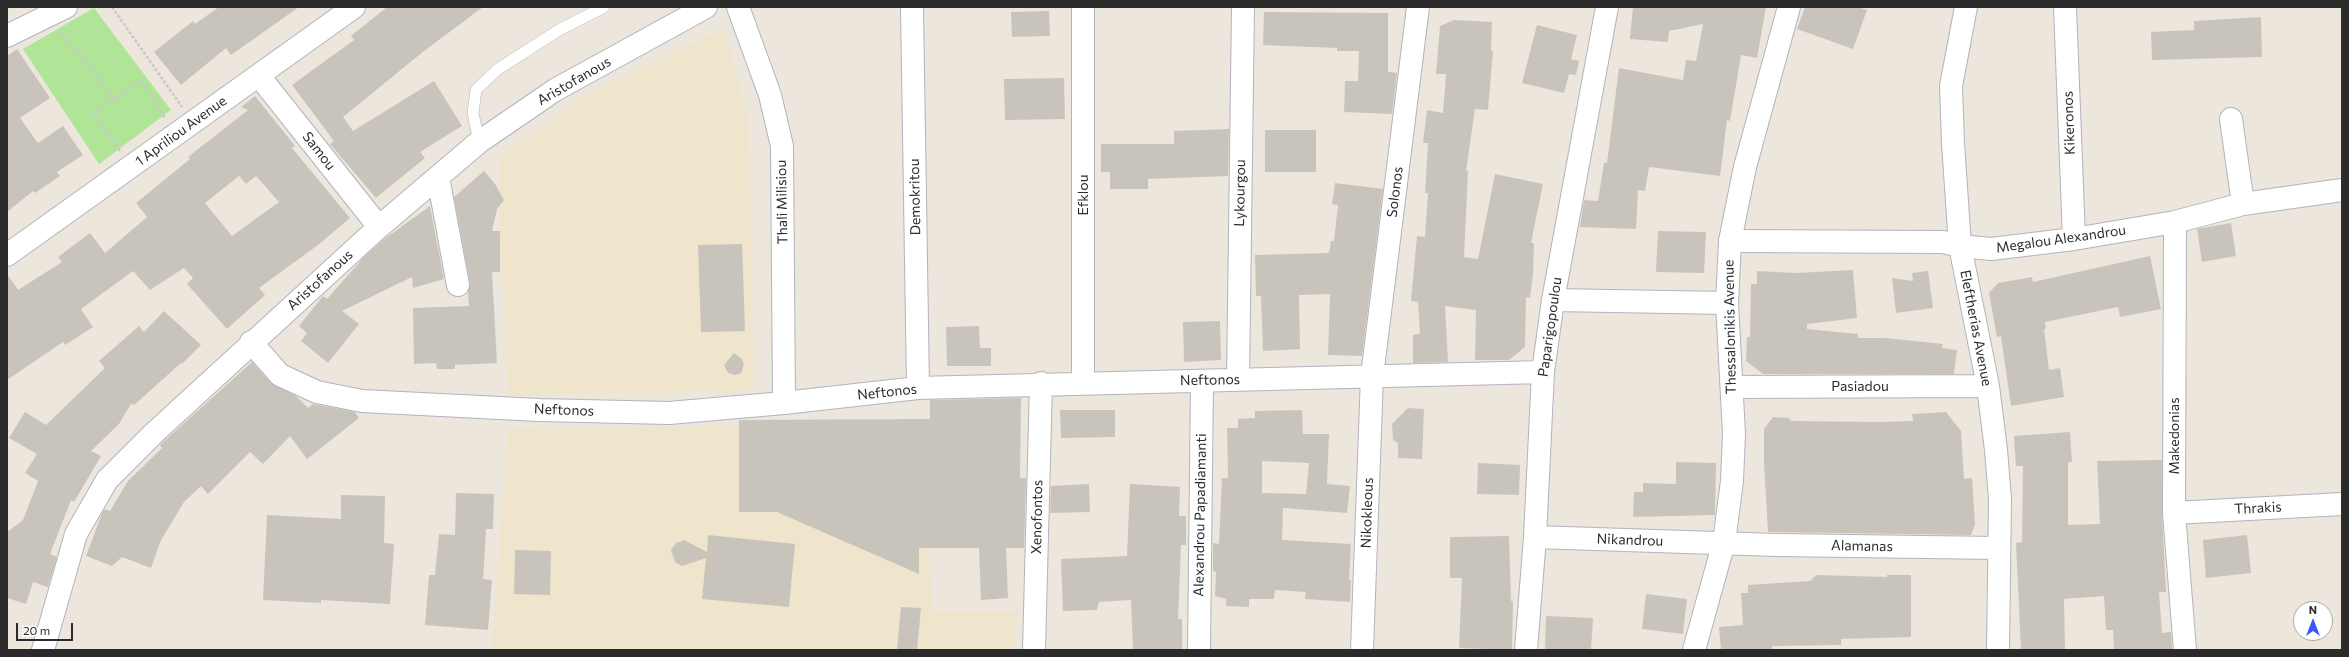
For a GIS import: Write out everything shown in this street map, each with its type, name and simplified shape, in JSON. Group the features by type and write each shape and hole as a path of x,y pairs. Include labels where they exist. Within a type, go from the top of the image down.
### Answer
{"street":[{"path":"7,36 66,7"},
{"name":"1 Apriliou Avenue","path":"7,255 131,168 354,7"},
{"name":"Aristofanous","path":"43,650 76,534 107,480 251,342 379,227 479,142 555,90 706,7"},
{"name":"Thali Milisiou","path":"738,7 770,96 782,146 784,403"},
{"name":"Demokritou","path":"912,7 918,388"},
{"name":"Efklou","path":"1083,7 1083,382"},
{"name":"Lykourgou","path":"1238,380 1243,7"},
{"name":"Solonos","path":"1372,376 1418,7"},
{"name":"Paparigopoulou","path":"1526,650 1536,537 1543,372 1553,300 1607,7"},
{"name":"Thessalonikis Avenue","path":"1694,650 1724,542 1732,473 1734,434 1727,303 1730,241 1745,167 1789,7"},
{"name":"Eleftherias Avenue","path":"1966,7 1951,86 1953,143 1960,246 1988,386 2000,499 1998,650"},
{"name":"Kikeronos","path":"2065,7 2074,239"},
{"name":"Samou","path":"259,76 379,227"},
{"path":"2231,119 2243,204"},
{"path":"438,177 458,285"},
{"name":"Megalou Alexandrou","path":"1730,241 1942,242 1960,246 1991,249 2074,239 2175,222 2243,204 2342,190"},
{"name":"Makedonias","path":"2175,222 2174,513 2185,650"},
{"path":"1553,300 1727,303"},
{"name":"Neftonos","path":"251,342 280,375 317,392 362,401 534,409 669,413 784,403 918,388 1041,383 1238,380 1543,372"},
{"name":"Nikokleous","path":"1362,650 1372,376"},
{"name":"Alexandrou Papadiamanti","path":"1199,650 1202,380"},
{"name":"Xenofontos","path":"1034,650 1041,383"},
{"name":"Pasiadou","path":"1732,387 1988,386"},
{"name":"Thrakis","path":"2174,513 2342,504"},
{"name":"Nikandrou","path":"1536,537 1724,542"},
{"name":"Alamanas","path":"1724,542 1776,545 1999,548"}],"lane":[{"path":"479,142 473,113 476,90 498,69 558,30 604,7"}],"path":[{"path":"112,7 183,109"},
{"path":"46,17 93,71 113,99"},
{"path":"131,168 93,112 141,80 166,120"}],"shaded area":[{"path":"725,28 749,124 754,391 508,395 500,231 499,158 585,95"},
{"path":"923,425 932,611 1018,611 1014,650 492,650 508,427"}],"green space":[{"path":"94,8 171,110 99,164 23,49"}],"building":[{"path":"219,7 299,7 231,55 226,48 181,85 154,52 193,21 195,24"},
{"path":"387,7 483,7 424,51 343,117 353,131 434,81 462,126 420,152 425,158 376,198 330,144 334,141 292,85 354,40 351,36"},
{"path":"1633,7 1766,7 1757,58 1741,55 1730,121 1727,120 1720,176 1649,167 1645,191 1638,190 1636,229 1580,227 1584,200 1598,201 1604,163 1607,163 1619,68 1683,80 1686,60 1696,61 1703,24 1669,31 1668,42 1630,39"},
{"path":"1805,7 1858,7 1867,10 1853,49 1797,29"},
{"path":"1049,11 1050,36 1012,37 1011,12"},
{"path":"1264,12 1388,13 1388,72 1397,73 1392,114 1344,112 1345,81 1358,81 1359,51 1337,51 1337,48 1263,45"},
{"path":"2261,17 2262,57 2152,60 2151,32 2194,30 2194,21"},
{"path":"1454,20 1492,22 1491,51 1493,51 1488,110 1475,109 1466,171 1468,171 1464,257 1478,259 1495,174 1543,184 1531,243 1534,243 1533,275 1530,298 1526,297 1525,347 1509,360 1475,360 1476,310 1445,306 1448,362 1413,363 1413,335 1420,334 1418,302 1411,301 1417,236 1425,237 1428,193 1425,193 1428,143 1423,143 1427,110 1443,113 1446,74 1436,74 1440,26"},
{"path":"1537,25 1577,35 1571,59 1579,61 1576,75 1569,74 1564,93 1522,83"},
{"path":"17,49 50,98 20,118 38,143 63,126 83,155 57,172 60,176 35,193 33,191 7,212 7,56"},
{"path":"1064,78 1065,119 1005,120 1004,79"},
{"path":"255,96 295,146 292,148 350,218 318,245 259,288 265,295 227,329 187,284 193,278 184,268 150,290 133,271 81,309 93,327 65,345 63,342 7,380 7,274 18,290 62,262 58,257 90,233 105,253 147,217 136,203 190,159 188,157 248,110 241,107","holes":["239,176 246,184 256,176 279,202 232,236 205,203"]},
{"path":"1229,129 1228,176 1148,179 1148,189 1110,189 1110,172 1101,172 1101,144 1174,144 1174,131"},
{"path":"1265,130 1316,130 1316,172 1265,172"},
{"path":"484,171 495,184 504,200 497,209 492,231 500,231 500,272 492,272 497,363 455,365 455,369 437,369 436,363 414,364 413,308 469,306 468,292 470,283 454,197"},
{"path":"1335,183 1383,189 1362,356 1328,355 1330,294 1299,295 1300,349 1263,351 1261,296 1256,296 1255,255 1329,253 1331,241 1334,241 1338,205 1332,204"},
{"path":"430,206 444,279 413,288 412,277 342,311 359,324 328,363 301,341 307,333 299,326 323,296 327,299 364,257 383,240"},
{"path":"2231,223 2236,256 2202,262 2197,229"},
{"path":"1658,231 1706,232 1704,273 1656,272"},
{"path":"742,244 745,331 701,332 698,245"},
{"path":"2150,256 2161,309 2120,317 2118,307 2045,322 2046,329 2044,329 2049,370 2060,368 2064,397 2011,406 2001,336 1997,337 1989,293 1998,283 2032,277 2033,282"},
{"path":"1853,270 1857,318 1807,324 1807,329 1858,334 1858,338 1885,338 1943,344 1942,348 1957,350 1954,374 1763,374 1746,361 1747,337 1750,337 1751,284 1757,284 1757,271 1796,273"},
{"path":"1928,271 1933,308 1896,313 1892,278 1913,281 1912,273"},
{"path":"164,311 201,345 182,364 181,363 134,405 131,404 119,424 91,451 101,456 74,502 71,500 50,554 57,557 48,587 33,582 26,604 7,598 7,532 23,520 38,481 25,473 37,454 9,438 25,412 46,425 105,368 99,361 139,326 144,332"},
{"path":"1220,321 1221,360 1184,362 1183,322"},
{"path":"979,326 980,348 991,348 991,366 947,366 946,327"},
{"path":"734,353 741,358 744,364 741,373 735,375 728,373 724,365"},
{"path":"252,362 271,383 296,396 308,408 313,404 355,412 359,418 307,459 290,436 263,464 250,452 208,494 201,486 184,502 161,540 151,568 122,557 112,566 86,556 103,511 105,509 110,511 128,481 162,448 160,445 163,442"},
{"path":"1021,398 1020,478 1026,478 1024,548 1006,548 1008,598 981,600 979,548 919,548 919,574 777,512 739,512 739,420 930,419 930,400"},
{"path":"1408,408 1424,409 1422,459 1398,458 1398,443 1393,440 1392,424"},
{"path":"1060,410 1115,410 1115,437 1061,438"},
{"path":"1302,410 1303,434 1329,434 1327,484 1350,486 1347,513 1283,508 1282,540 1351,544 1349,580 1351,580 1350,602 1305,599 1306,592 1275,590 1274,599 1249,599 1249,607 1226,606 1226,599 1215,596 1216,572 1213,571 1213,543 1219,544 1222,478 1228,478 1227,428 1238,428 1238,419 1255,418 1255,411","holes":["1262,461 1309,463 1306,494 1262,493"]},
{"path":"1946,412 1961,431 1964,479 1972,478 1975,524 1971,535 1768,532 1764,464 1764,429 1773,417 1789,418 1791,421 1881,422 1913,421 1912,414"},
{"path":"2070,432 2072,462 2068,462 2068,525 2100,524 2097,461 2162,460 2162,514 2166,592 2159,592 2162,633 2171,632 2172,650 2114,650 2113,630 2106,630 2104,596 2064,599 2065,650 2021,650 2016,543 2022,542 2023,466 2016,466 2014,436"},
{"path":"1676,462 1716,463 1715,515 1633,517 1634,492 1643,492 1643,483 1676,484"},
{"path":"1478,463 1520,465 1519,495 1477,494"},
{"path":"1089,484 1090,512 1050,513 1051,486"},
{"path":"1130,484 1180,487 1179,516 1186,516 1186,545 1181,545 1178,619 1182,619 1182,650 1133,650 1131,600 1099,602 1097,610 1063,611 1061,559 1127,556"},
{"path":"456,493 494,494 493,529 486,529 483,579 492,580 488,630 425,625 429,575 435,575 439,534 455,535"},
{"path":"341,495 385,496 384,543 394,544 390,604 321,600 321,603 263,600 267,515 341,519"},
{"path":"708,535 795,544 789,607 702,599 706,558 682,566 675,562 671,550 676,543 684,540 707,552"},
{"path":"2247,535 2251,573 2206,578 2203,540"},
{"path":"1509,536 1511,601 1513,601 1512,650 1459,648 1462,578 1450,578 1450,537"},
{"path":"515,550 551,551 550,595 514,594"},
{"path":"1816,575 1887,577 1887,575 1911,575 1911,637 1841,639 1841,645 1772,646 1773,649 1721,650 1719,627 1743,625 1741,593 1748,593 1748,585 1810,581"},
{"path":"1646,594 1687,599 1683,634 1642,629"},
{"path":"901,607 921,608 917,650 897,650"},
{"path":"1546,616 1593,618 1591,650 1545,650"}]}
